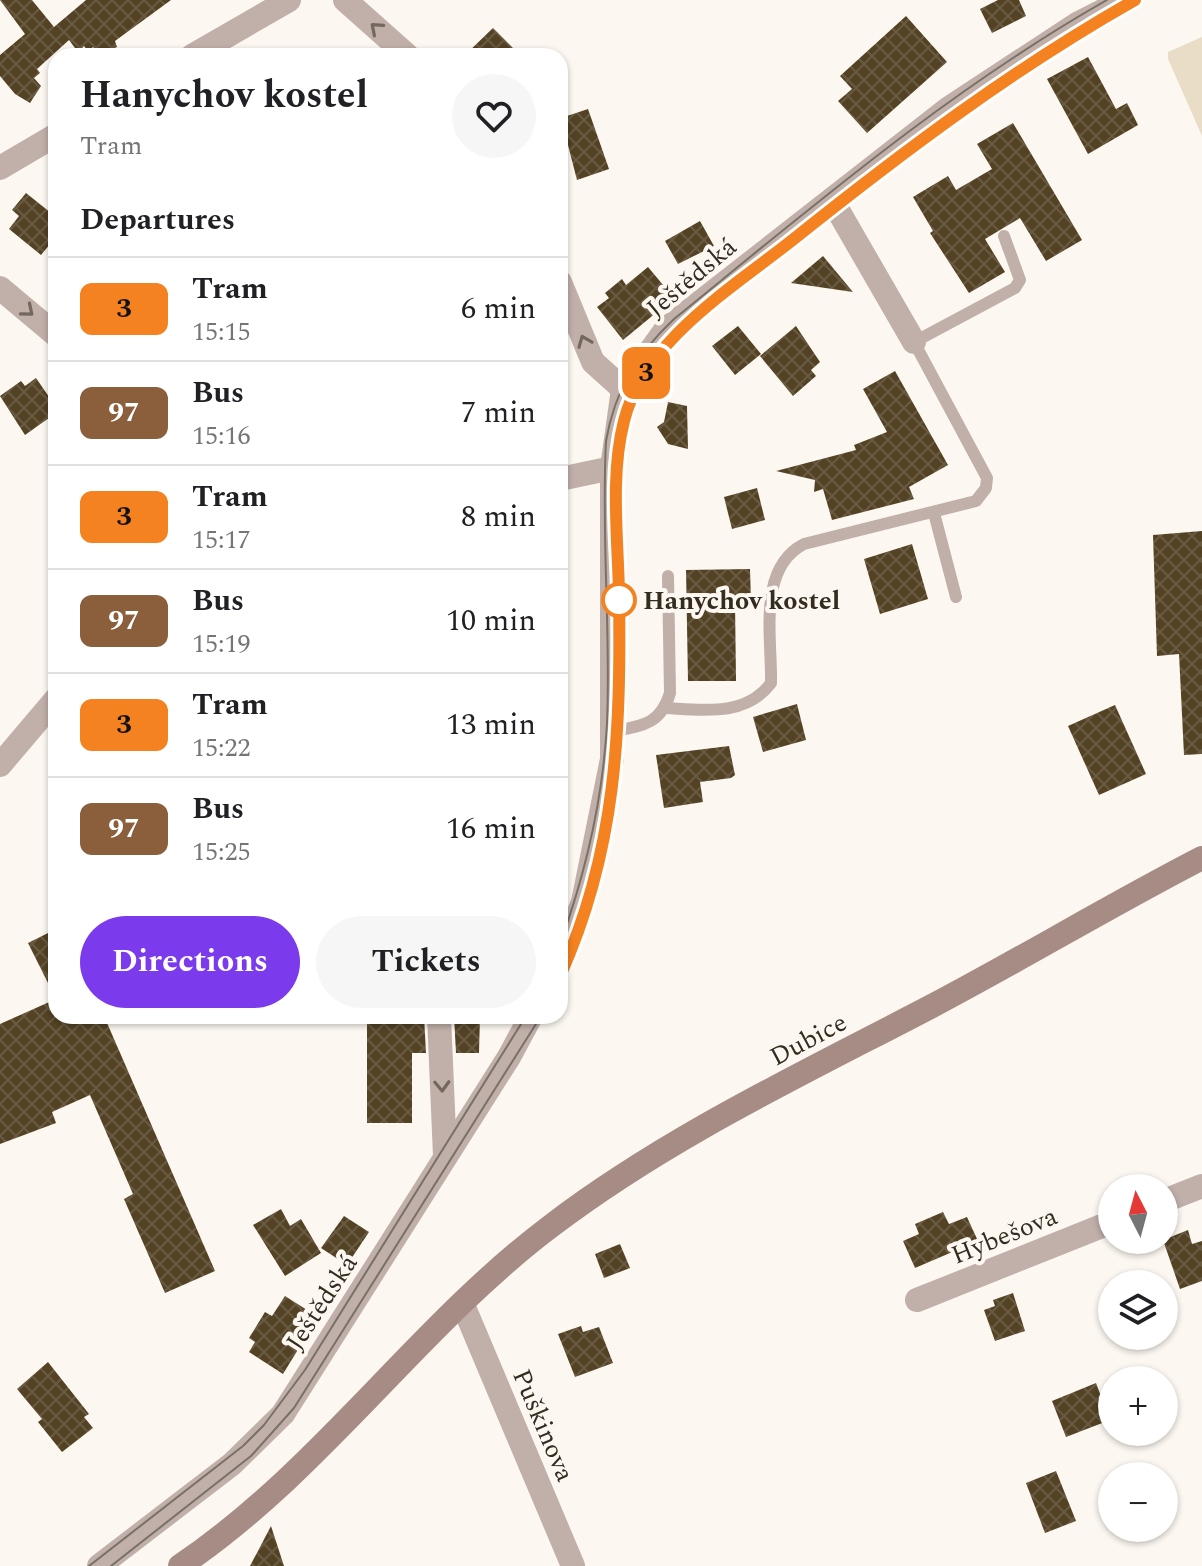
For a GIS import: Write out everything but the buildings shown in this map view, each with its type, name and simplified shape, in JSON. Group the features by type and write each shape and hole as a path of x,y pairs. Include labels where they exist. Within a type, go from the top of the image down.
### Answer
{"street":[{"path":"206,48 289,0"},
{"path":"345,0 399,48"},
{"name":"Ještědská","path":"568,939 583,902 607,794 614,731 612,468 623,389 666,329 949,108 1077,24 1124,0"},
{"path":"0,168 48,140"},
{"path":"832,200 914,342"},
{"path":"0,288 48,328"},
{"path":"568,301 593,362 623,389"},
{"path":"568,477 612,468"},
{"path":"0,765 48,708"},
{"name":"Dubice","path":"463,1305 548,1228 689,1133 1202,858"},
{"path":"439,1024 445,1156"},
{"name":"Ještědská","path":"99,1566 232,1464 283,1414 509,1057 527,1024"},
{"path":"1178,1195 1202,1186"},
{"name":"Hybešova","path":"917,1300 1098,1228"},
{"path":"180,1566 279,1489 463,1305"},
{"name":"Puškinova","path":"463,1305 573,1566"}],"lane":[{"path":"666,708 714,710 750,704 762,695 771,683 772,581 788,552 804,544 976,501 986,488 987,478 914,342 1015,288 1020,280 1019,270 1004,236"},
{"path":"934,513 956,597"},
{"path":"614,731 655,721 666,708 670,693 668,576"}],"shaded area":[{"path":"1202,37 1202,136 1168,59 1168,52"}],"tram line":[{"path":"568,920 585,862 602,779 608,688 606,441 615,405 629,374 674,319 884,150 993,72 1107,0"},
{"path":"568,956 594,882 612,789 619,693 617,463 624,420 634,392 669,342 692,319 873,176 1044,55 1135,0"},
{"name":"3","path":"568,959 589,904 608,826 617,759 620,687 618,465 623,422 637,387 650,366 695,319 895,157 1014,72 1135,0"},
{"path":"89,1566 243,1446 264,1425 305,1370 521,1024"},
{"path":"111,1566 251,1456 294,1408 536,1024"}],"place":[{"name":"Hanychov kostel","path":"619,600"}]}
